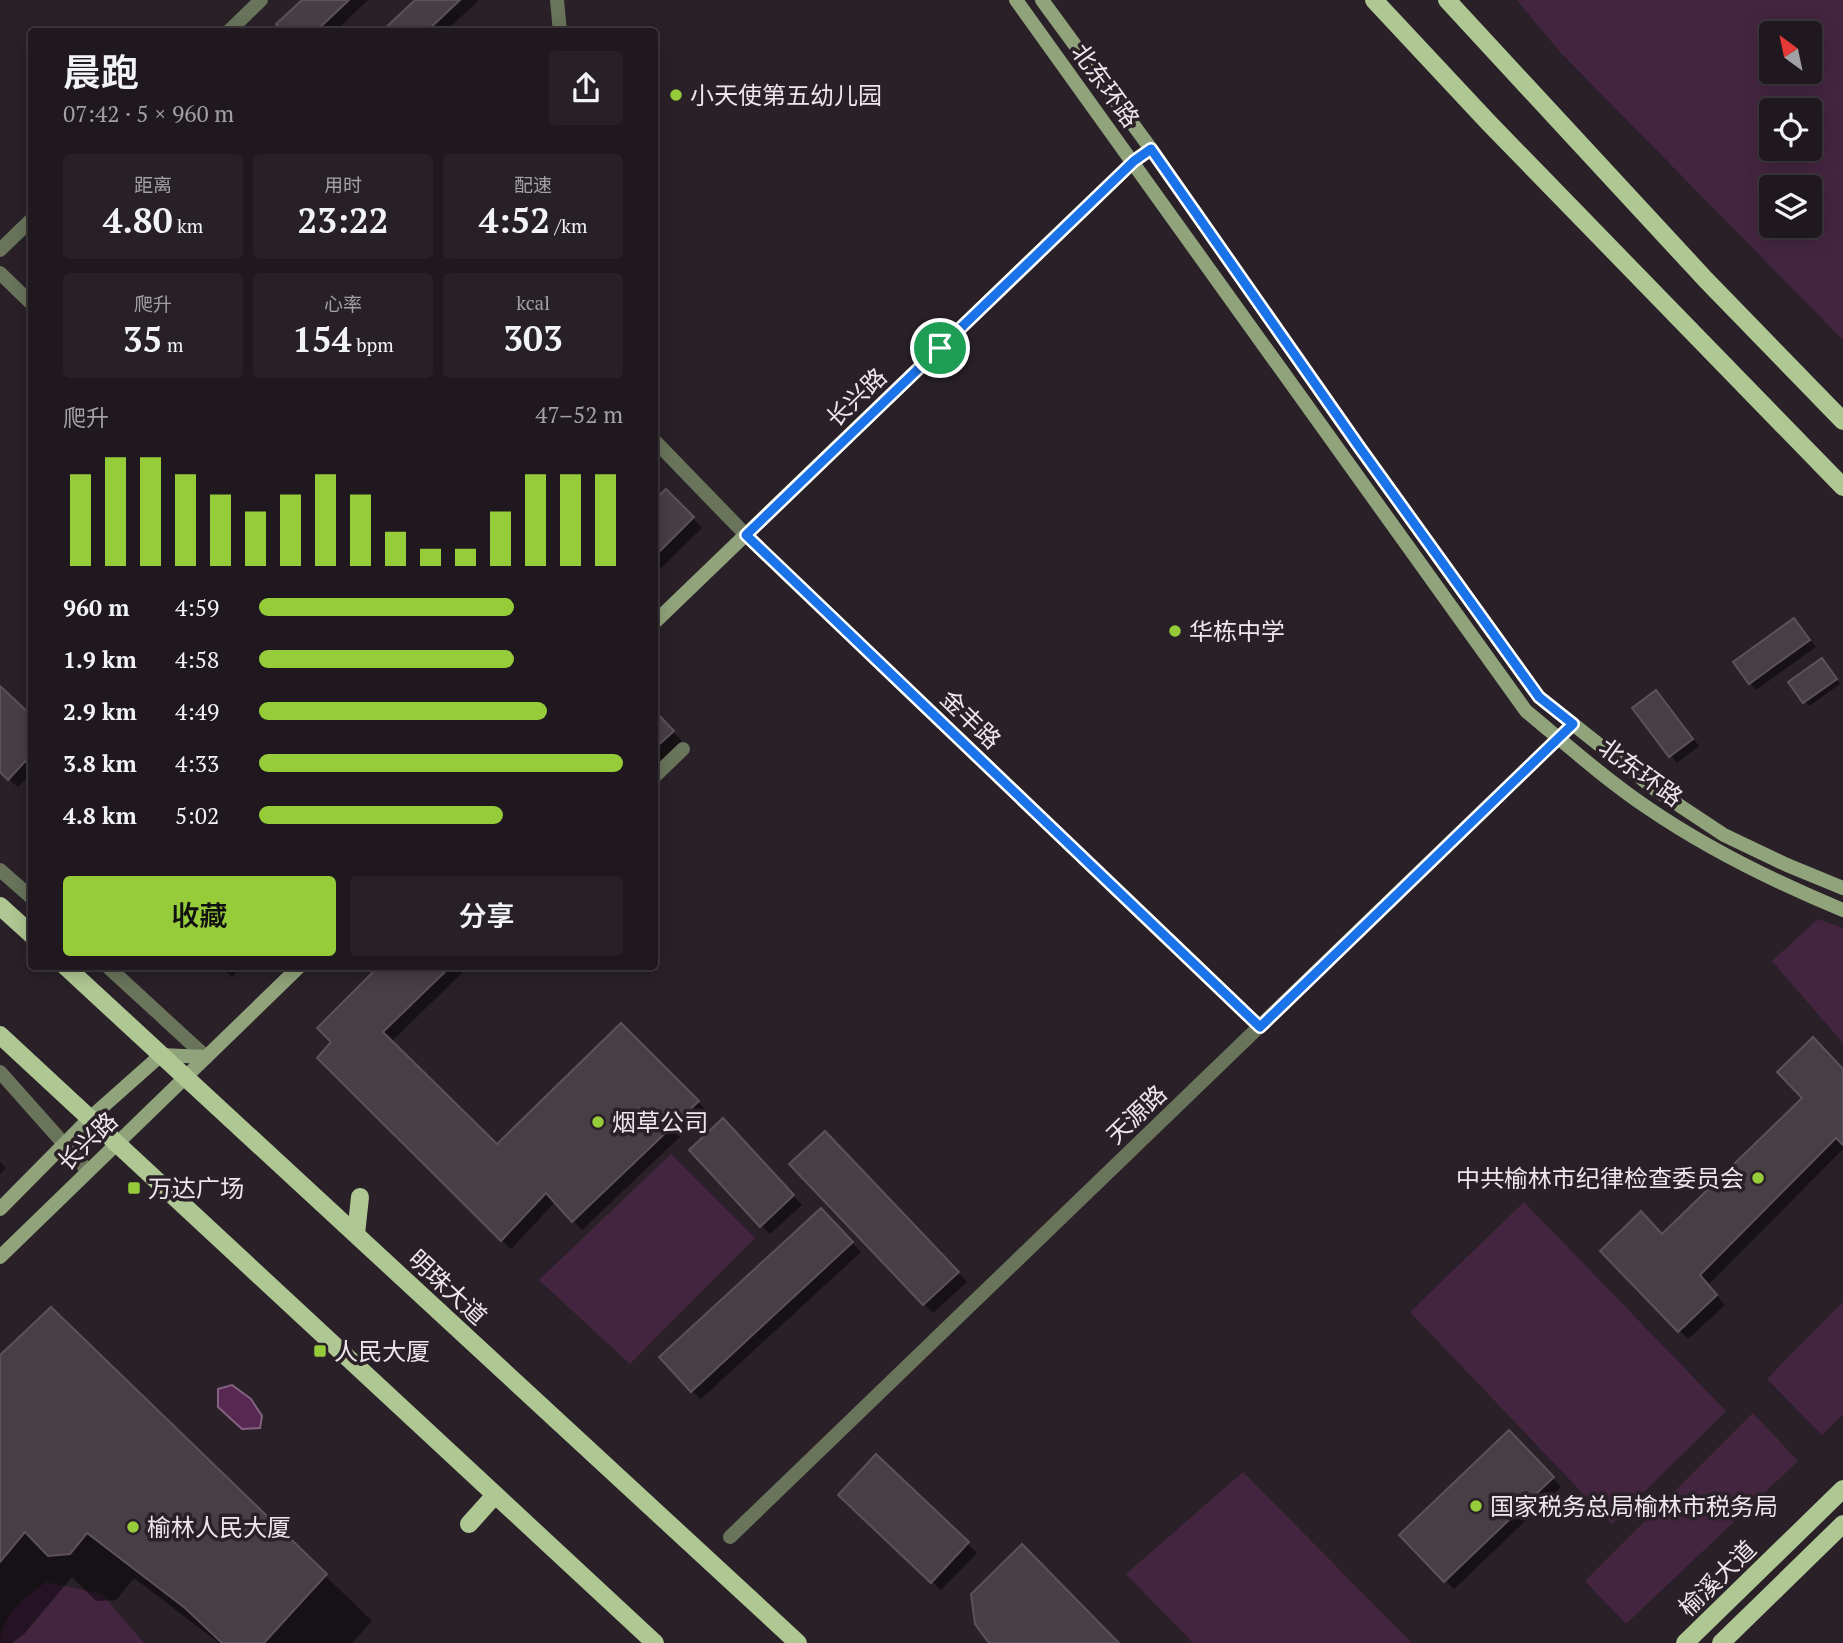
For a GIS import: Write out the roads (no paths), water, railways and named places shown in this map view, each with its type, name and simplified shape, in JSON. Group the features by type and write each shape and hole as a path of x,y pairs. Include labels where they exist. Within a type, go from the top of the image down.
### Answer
{"main road":[{"name":"北东环路","path":"1016,0 1526,711 1592,766 1658,815 1791,888 1843,909"},
{"name":"北东环路","path":"1042,0 1151,149 1360,448 1539,697 1656,790 1724,835 1843,888"},
{"path":"1374,0 1488,122 1843,487"},
{"path":"1447,0 1706,280 1843,421"},
{"name":"长兴路","path":"658,619 1134,161 1151,149"},
{"path":"0,906 28,931"},
{"name":"明珠大道","path":"69,970 798,1643"},
{"name":"长兴路","path":"0,1257 296,970"},
{"path":"0,1035 655,1643"},
{"name":"长兴路","path":"0,1209 90,1118 161,1055"},
{"path":"161,1055 206,1057"},
{"path":"356,1234 359,1197"},
{"name":"榆溪大道","path":"1685,1643 1843,1489"},
{"path":"469,1524 495,1495"},
{"name":"榆溪大道","path":"1721,1643 1843,1524"}],"street":[{"path":"232,28 261,0"},
{"path":"557,0 560,28"},
{"path":"0,250 28,223"},
{"path":"0,273 28,300"},
{"name":"金丰路","path":"658,444 746,535 1260,1027"},
{"name":"天源路","path":"730,1537 1573,724"},
{"path":"658,773 683,749"},
{"path":"0,870 28,894"},
{"path":"111,970 206,1057"},
{"path":"0,1072 88,1171"}],"place":[{"name":"小天使第五幼儿园","path":"676,95"},
{"name":"华栋中学","path":"1175,631"},
{"name":"烟草公司","path":"598,1122"},
{"name":"中共榆林市纪律检查委员会","path":"1758,1178"},
{"name":"万达广场","path":"134,1188"},
{"name":"人民大厦","path":"320,1351"},
{"name":"国家税务总局榆林市税务局","path":"1476,1506"},
{"name":"榆林人民大厦","path":"133,1527"}]}
